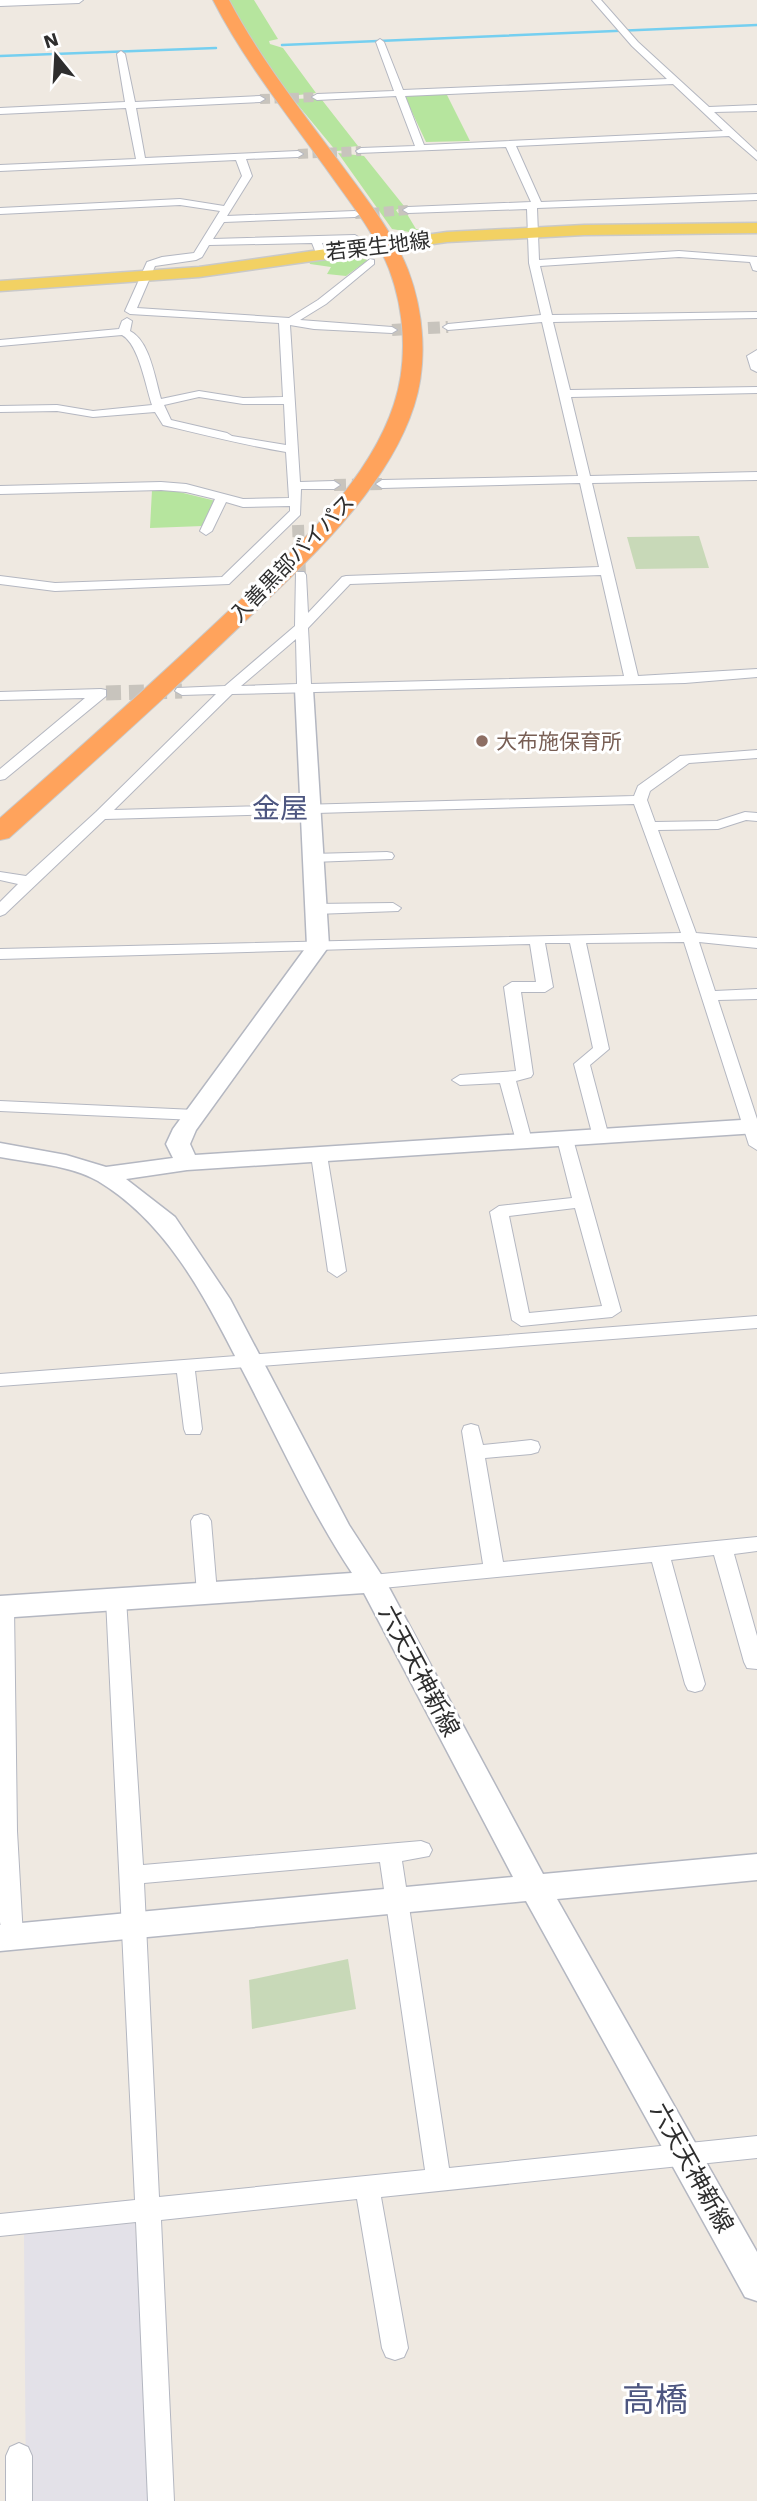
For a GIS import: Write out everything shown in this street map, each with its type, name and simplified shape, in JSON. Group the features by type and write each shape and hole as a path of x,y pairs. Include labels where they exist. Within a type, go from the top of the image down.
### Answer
{"highway":[{"name":"入善黒部バイパス","path":"0,832 200,652 300,555 349,503 373,467 400,416 410,374 414,334 406,290 389,243 238,33 221,0"}],"main road":[{"name":"若栗生地線","path":"0,286 199,272 318,247 533,232 757,228"}],"street":[{"path":"0,3 79,0"},
{"path":"596,0 635,44 757,157"},
{"path":"380,42 421,149"},
{"path":"121,54 141,161"},
{"path":"317,97 676,81"},
{"path":"0,111 260,99"},
{"path":"705,110 757,108"},
{"path":"361,151 731,133"},
{"path":"510,144 537,204"},
{"path":"0,168 298,154"},
{"path":"124,332 150,264 157,260 190,259 198,255 247,176 240,157"},
{"path":"408,210 757,197"},
{"path":"0,211 180,202 224,214 355,214"},
{"path":"537,204 532,207 534,263 632,680"},
{"path":"206,242 318,247 355,238"},
{"path":"534,263 679,254 756,262"},
{"path":"287,320 322,302 370,262"},
{"path":"130,311 287,320 314,326 392,330"},
{"path":"448,327 495,320 548,317 757,315"},
{"path":"287,320 289,400 297,513"},
{"path":"0,343 124,332 132,336 141,352 158,406 167,423 223,435 228,439 292,449"},
{"path":"757,353 753,356 757,369"},
{"path":"565,394 757,390"},
{"path":"0,409 57,408 93,414 158,406 199,394 243,401 289,400"},
{"path":"382,484 757,476"},
{"path":"295,486 334,485"},
{"path":"0,491 161,486 186,488 243,503 297,513"},
{"path":"206,531 222,498"},
{"path":"0,580 55,587 225,581 297,513"},
{"path":"0,911 228,690 302,627 346,580 606,571"},
{"path":"187,1163 178,1144 195,1115 318,946 300,575"},
{"path":"182,691 632,680 757,673"},
{"path":"0,696 102,693 0,776"},
{"path":"104,1175 187,1163 601,1136 755,1133 691,937 640,800 643,789 685,759 757,754"},
{"path":"101,815 640,800"},
{"path":"650,826 718,825 745,816 757,817"},
{"path":"312,858 387,856"},
{"path":"0,876 29,881"},
{"path":"316,909 393,908"},
{"path":"0,954 577,938 691,937 757,943"},
{"path":"577,938 601,1049 582,1064 601,1136"},
{"path":"460,1080 507,1078 525,1074 512,987 545,987 537,939"},
{"path":"709,996 757,994"},
{"path":"507,1078 524,1141"},
{"path":"0,1107 195,1115"},
{"path":"565,1139 582,1202 611,1311 521,1320 499,1212 582,1202"},
{"name":"六天天神新線","path":"0,1150 66,1162 104,1175 166,1223 218,1300 338,1530 372,1582 534,1886 757,2285"},
{"path":"319,1155 337,1270"},
{"path":"0,1380 757,1322"},
{"path":"185,1364 193,1429"},
{"path":"471,1431 494,1570"},
{"path":"475,1451 531,1447"},
{"path":"201,1521 207,1593"},
{"path":"757,1544 372,1582 2,1607 6,1937 757,1867"},
{"path":"722,1547 754,1662 757,1661"},
{"path":"660,1554 695,1684"},
{"path":"116,1599 135,1924 161,2501"},
{"path":"132,1875 421,1850"},
{"path":"390,1853 439,2180"},
{"path":"0,2225 757,2147"},
{"path":"367,2188 396,2348"},
{"path":"19,2456 19,2501"}],"shaded area":[{"path":"135,2223 151,2501 26,2501 24,2233"}],"green space":[{"path":"228,0 254,0 278,39 269,41 270,44 283,48 316,93 290,96 237,18"},
{"path":"446,93 470,141 426,142 404,95"},
{"path":"319,98 358,146 349,147 351,150 336,151 293,99"},
{"path":"338,153 364,156 404,206 396,210 398,213 407,214 416,229 432,233 392,229"},
{"path":"344,255 368,260 346,276 327,274 331,267 310,264 308,259"},
{"path":"152,490 171,490 216,501 203,526 150,528"},
{"path":"699,536 709,568 636,569 627,537"},
{"path":"348,1959 356,2009 252,2029 249,1980"}],"waterway":[{"path":"282,45 757,25"},
{"path":"0,56 216,48"}],"tunnel":[{"path":"260,99 317,97"},
{"path":"298,154 361,151"},
{"path":"355,214 408,210"},
{"path":"392,330 448,327"},
{"path":"334,485 382,484"},
{"path":"298,525 300,575"},
{"path":"106,693 182,691"}],"place":[{"name":"大布施保育所","path":"482,741"}],"district":[{"name":"金屋","path":"280,808"},
{"name":"高橋","path":"655,2399"}]}
